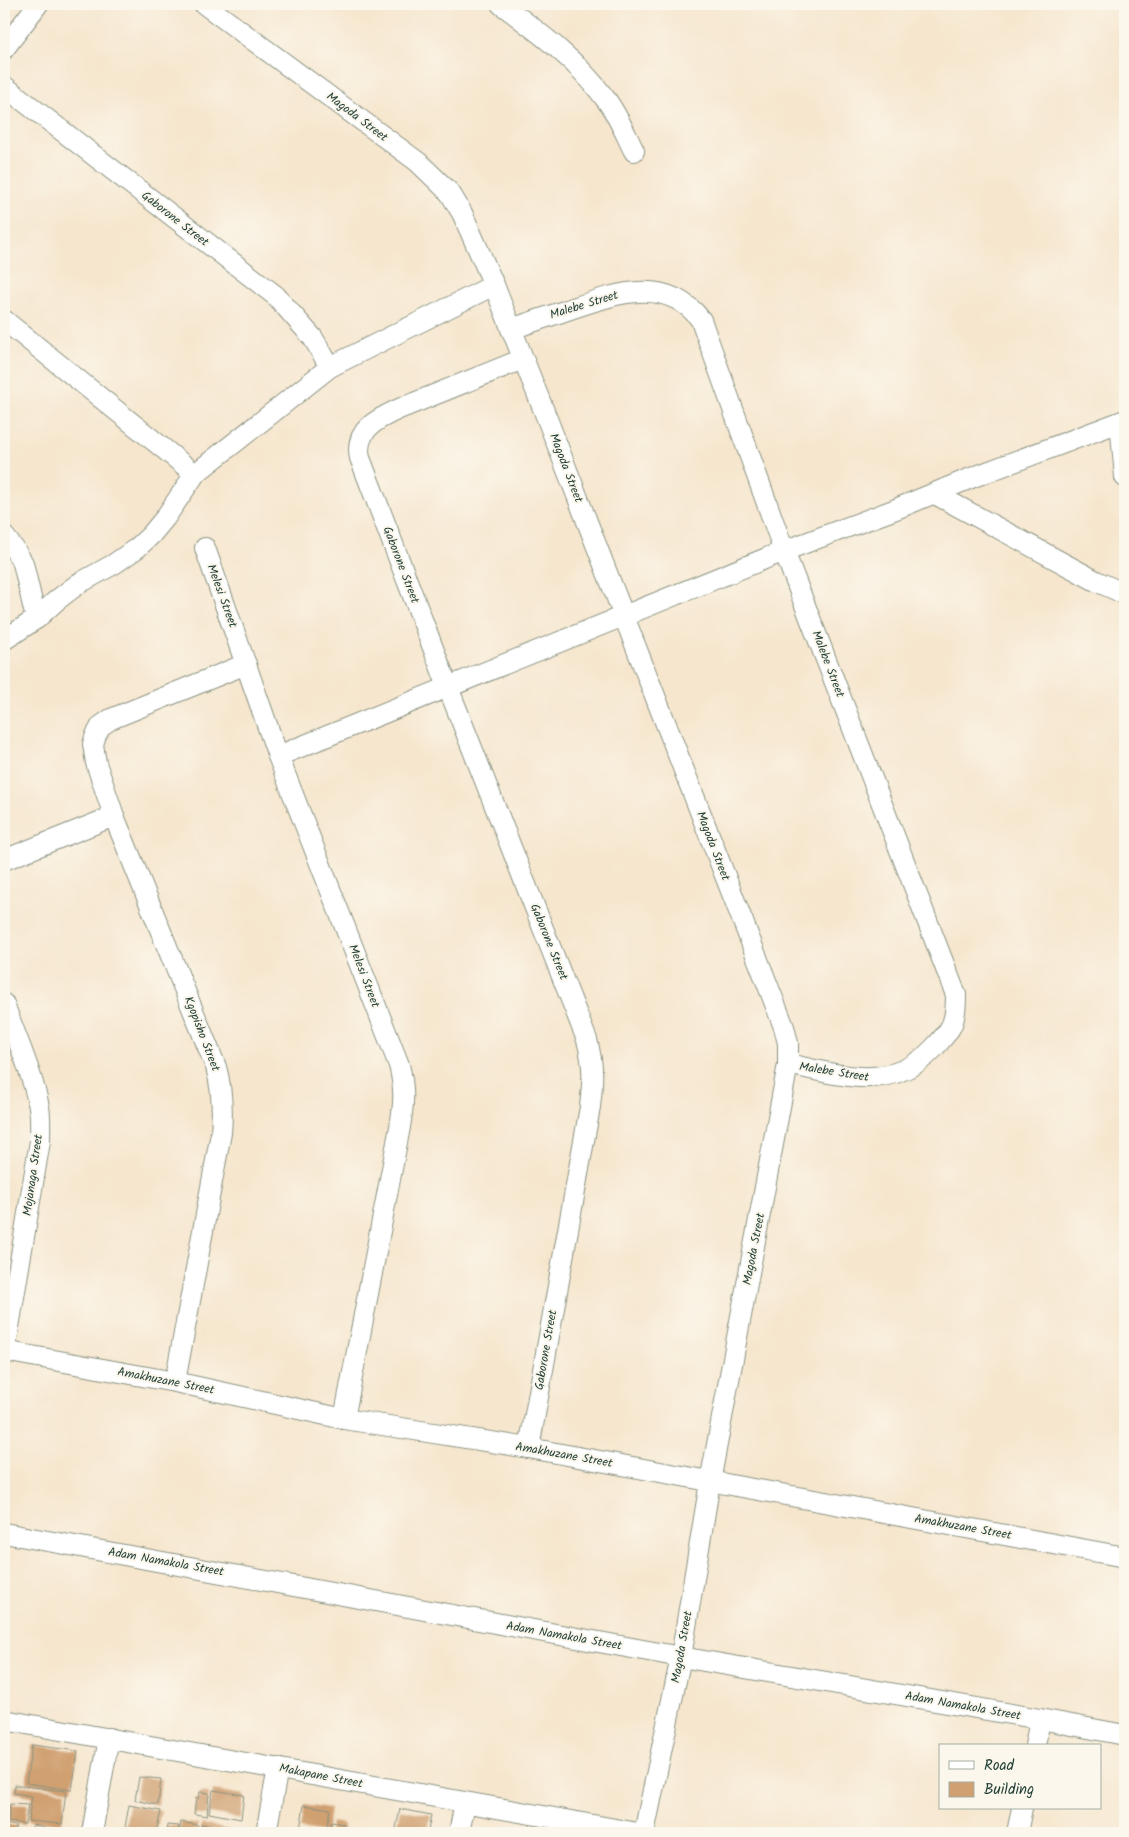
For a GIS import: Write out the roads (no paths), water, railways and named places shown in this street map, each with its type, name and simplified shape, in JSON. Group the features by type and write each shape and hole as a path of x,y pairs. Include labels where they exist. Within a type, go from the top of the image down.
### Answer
{"street":[{"path":"4,48 38,4"},
{"name":"Magoda Street","path":"204,4 418,162 450,193 462,212 494,285 784,1027 788,1043 788,1064 710,1482 681,1657 644,1833"},
{"path":"501,4 559,50 581,71 604,97 634,151"},
{"name":"Gaborone Street","path":"4,86 276,296 313,338 330,367"},
{"path":"4,640 36,619 78,584 114,564 137,548 165,518 195,474 330,367 494,285"},
{"name":"Malebe Street","path":"511,329 611,295 639,291 664,294 686,304 701,320 784,551 956,995 953,1026 943,1040 924,1058 898,1073 873,1078 847,1076 788,1064"},
{"path":"4,320 195,474"},
{"name":"Gaborone Street","path":"523,359 380,418 368,427 360,439 357,448 448,687 587,1040 593,1061 590,1107 529,1448"},
{"path":"278,756 784,551 1123,421 1125,477"},
{"path":"935,494 1096,581 1125,591"},
{"path":"4,536 23,563 36,619"},
{"name":"Melesi Street","path":"205,548 278,756 399,1065 404,1084 404,1103 400,1127 344,1419"},
{"name":"Kgopisho Street","path":"174,1382 221,1133 221,1086 216,1067 114,816 94,753 93,744 101,726 111,718 246,664"},
{"path":"4,860 114,816"},
{"name":"Mojanaga Street","path":"4,1004 39,1108 40,1142 4,1351"},
{"name":"Amakhuzane Street","path":"4,1351 174,1382 344,1419 529,1448 1125,1557"},
{"name":"Adam Namakola Street","path":"4,1533 681,1657 1125,1735"},
{"path":"1035,1744 1040,1719"},
{"name":"Makapane Street","path":"4,1720 638,1833"},
{"path":"92,1833 109,1738"},
{"path":"266,1833 278,1768"},
{"path":"459,1833 465,1803"},
{"path":"1017,1833 1022,1810"}]}
